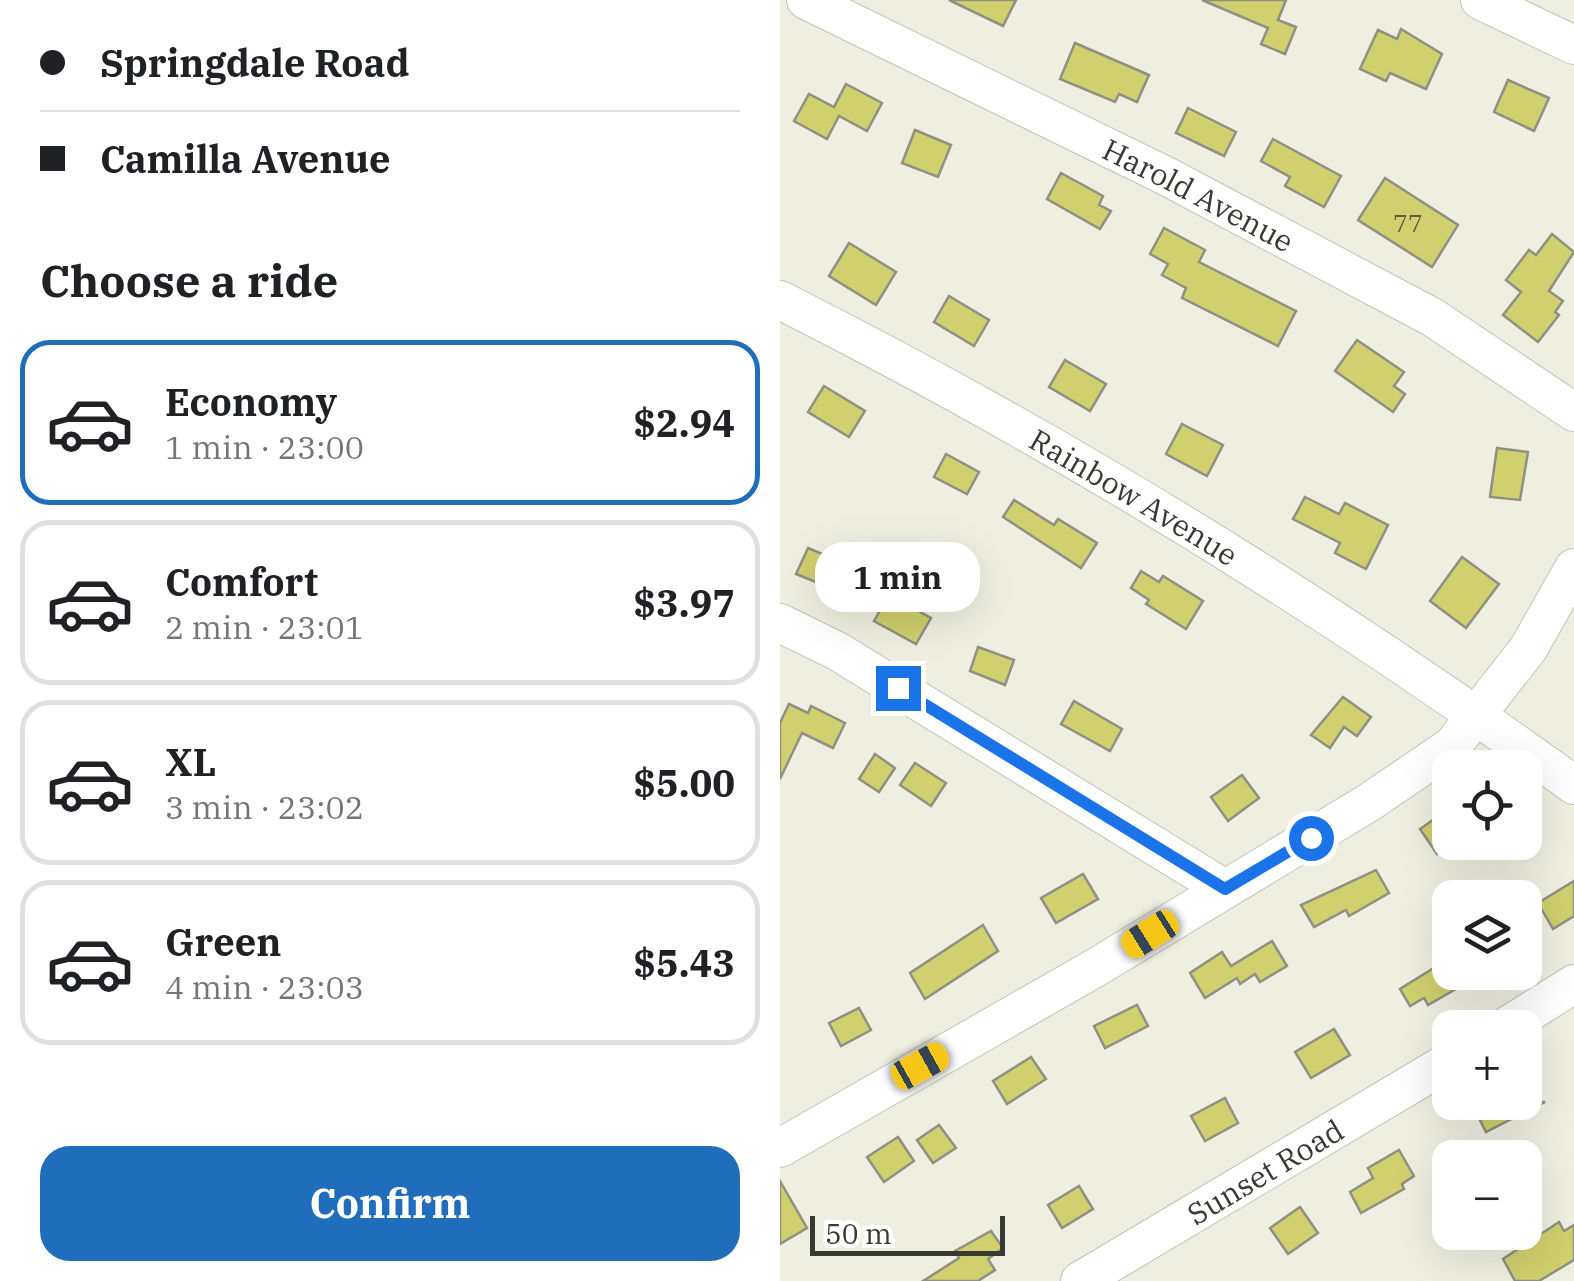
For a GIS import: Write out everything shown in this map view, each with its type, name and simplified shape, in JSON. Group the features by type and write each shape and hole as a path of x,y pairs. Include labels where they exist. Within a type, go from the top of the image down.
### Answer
{"street":[{"name":"Harold Avenue","path":"806,0 1166,176 1432,316 1574,412"},
{"path":"1480,0 1574,45"},
{"name":"Rainbow Avenue","path":"780,300 1242,562 1476,715"},
{"path":"780,1148 1225,889 1368,803 1452,746 1528,649 1574,568"},
{"path":"780,623 837,651 1225,889"},
{"path":"1476,715 1574,785"},
{"path":"1533,1010 1574,984"},
{"name":"Sunset Road","path":"1080,1281 1432,1072"}],"building":[{"path":"949,0 1016,0 1003,26"},
{"path":"1202,0 1286,0 1278,20 1296,27 1285,54 1261,44 1268,28"},
{"path":"1401,29 1442,54 1426,89 1390,73 1386,81 1360,69 1378,30 1397,39"},
{"path":"1075,43 1149,75 1137,102 1119,94 1115,102 1060,79"},
{"path":"1508,80 1549,98 1534,131 1494,112"},
{"path":"846,84 882,103 867,131 839,116 827,139 794,121 809,94 834,107"},
{"path":"1188,108 1236,132 1224,156 1176,133"},
{"path":"915,130 951,145 938,177 902,163"},
{"path":"1273,139 1341,176 1324,207 1285,186 1290,177 1261,161"},
{"path":"1061,173 1103,196 1099,205 1111,211 1100,229 1047,199"},
{"path":"1385,178 1458,225 1432,267 1358,220"},
{"path":"1164,228 1205,250 1199,262 1296,311 1278,346 1182,298 1186,288 1162,275 1168,264 1150,254"},
{"path":"1552,234 1574,252 1549,291 1563,301 1555,312 1559,315 1538,342 1503,315 1521,292 1506,280 1529,250 1536,255"},
{"path":"849,243 896,272 876,305 829,276"},
{"path":"949,296 989,320 974,346 934,322"},
{"path":"1357,340 1404,372 1394,386 1405,394 1393,412 1335,371"},
{"path":"1065,360 1106,384 1090,411 1049,387"},
{"path":"824,386 865,411 849,437 808,412"},
{"path":"1182,424 1223,445 1207,476 1166,454"},
{"path":"1497,448 1528,452 1520,500 1490,497"},
{"path":"946,454 979,472 967,494 934,477"},
{"path":"1305,497 1339,514 1345,503 1388,525 1366,569 1335,553 1340,543 1293,519"},
{"path":"1014,500 1054,525 1058,519 1097,543 1081,568 1003,517"},
{"path":"808,548 841,562 831,588 796,574"},
{"path":"1462,557 1499,584 1466,628 1430,601"},
{"path":"1141,571 1159,582 1163,576 1203,601 1186,629 1146,604 1149,600 1131,588"},
{"path":"889,595 931,618 916,644 874,621"},
{"path":"978,647 1014,660 1005,685 970,671"},
{"path":"1343,697 1371,717 1357,736 1344,727 1330,748 1311,735"},
{"path":"1074,701 1122,729 1110,751 1061,724"},
{"path":"789,704 808,713 811,706 845,723 833,748 802,733 780,779 780,723"},
{"path":"875,754 895,768 879,792 859,779"},
{"path":"915,763 946,783 931,806 900,785"},
{"path":"1242,775 1259,798 1228,821 1211,797"},
{"path":"1432,821 1432,847 1420,829"},
{"path":"1376,870 1389,893 1349,916 1346,910 1314,927 1301,905"},
{"path":"1083,874 1098,899 1056,923 1041,898"},
{"path":"1574,881 1574,916 1553,929 1542,910 1542,901"},
{"path":"983,925 998,951 925,999 910,973"},
{"path":"1272,941 1287,966 1260,982 1255,974 1240,984 1237,978 1205,998 1190,973 1222,952 1231,966"},
{"path":"1432,969 1432,990 1454,990 1428,1005 1424,998 1410,1006 1400,989"},
{"path":"1137,1005 1148,1026 1105,1048 1094,1026"},
{"path":"859,1008 871,1030 841,1046 829,1023"},
{"path":"1334,1029 1350,1055 1311,1078 1295,1052"},
{"path":"1031,1057 1046,1079 1007,1104 993,1081"},
{"path":"1225,1098 1238,1123 1205,1141 1191,1116"},
{"path":"1480,1120 1510,1120 1486,1132"},
{"path":"939,1125 956,1148 933,1163 917,1140"},
{"path":"898,1137 914,1161 884,1182 867,1157"},
{"path":"1399,1150 1414,1176 1402,1184 1404,1189 1361,1213 1350,1192 1373,1178 1368,1168"},
{"path":"780,1181 807,1228 780,1244"},
{"path":"1079,1186 1093,1209 1062,1228 1048,1205"},
{"path":"1300,1207 1318,1233 1288,1254 1270,1228"},
{"path":"1559,1222 1564,1231 1574,1225 1574,1260 1539,1281 1515,1281 1503,1259 1517,1250 1542,1250 1542,1233"},
{"path":"991,1231 1003,1248 988,1259 995,1270 978,1281 923,1281 959,1258 955,1251"}],"route":[{"path":"898,688 1225,889 1311,838"}]}
